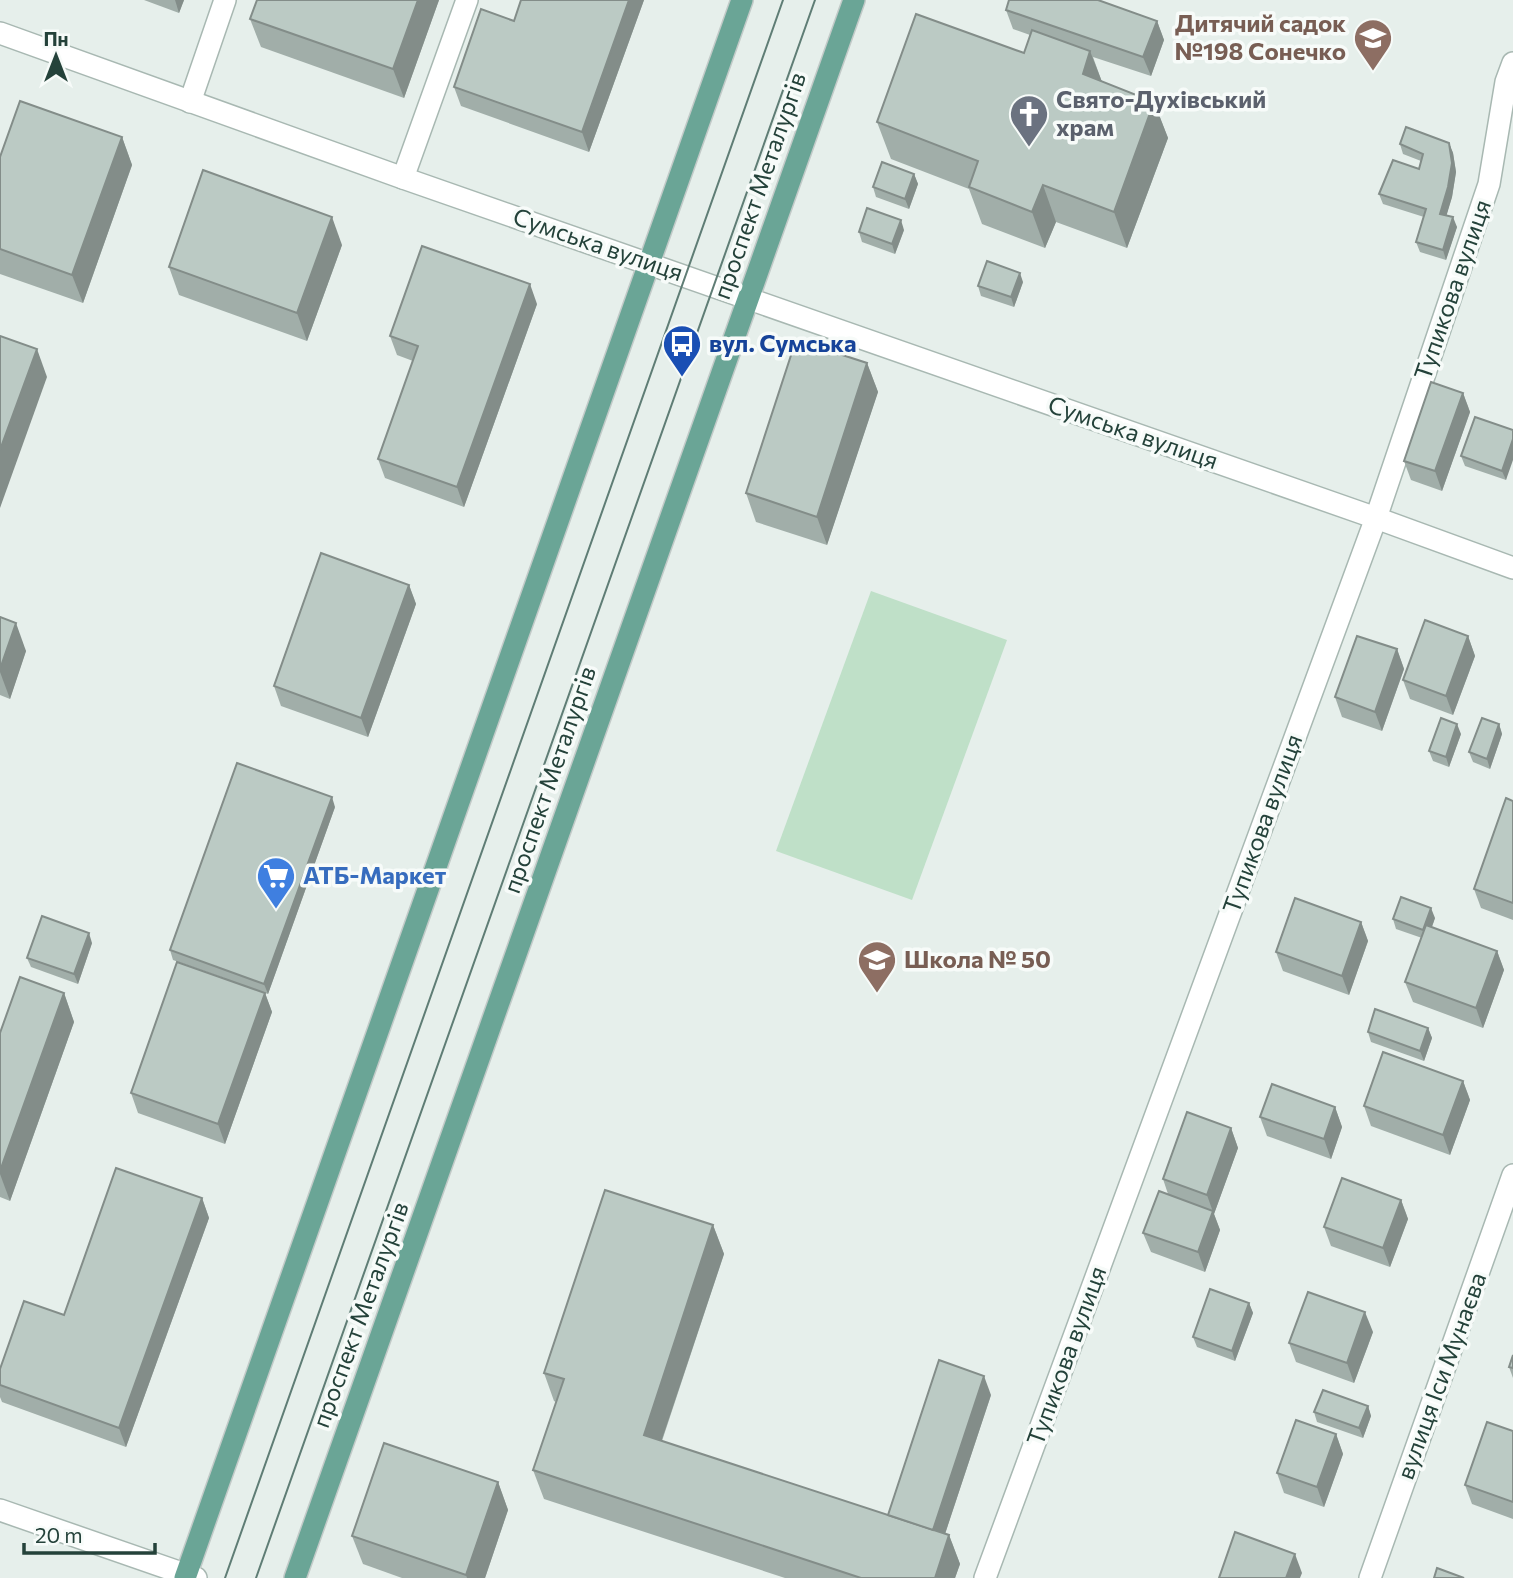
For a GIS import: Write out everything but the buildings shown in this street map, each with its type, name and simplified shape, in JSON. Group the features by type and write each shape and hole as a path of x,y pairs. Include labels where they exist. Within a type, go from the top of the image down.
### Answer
{"main road":[{"path":"189,1577 742,0"},
{"name":"проспект Металургів","path":"295,1578 854,0"}],"street":[{"path":"190,102 225,0"},
{"path":"403,178 467,0"},
{"name":"Сумська вулиця","path":"0,33 403,178 1513,568"},
{"name":"Тупикова вулиця","path":"985,1578 1376,518 1489,184 1506,82 1513,63"},
{"name":"вулиця Іси Мунаєва","path":"1370,1578 1513,1175"},
{"path":"0,1510 189,1577"}],"green space":[{"path":"871,591 1007,640 912,900 776,851"}],"tram line":[{"path":"225,1578 783,0"},
{"path":"256,1578 815,0"}],"place":[{"name":"Дитячий садок №198 Сонечко","path":"1373,72"},
{"name":"Свято-Духівський храм","path":"1029,148"},
{"name":"вул. Сумська","path":"682,378"},
{"name":"АТБ-Маркет","path":"276,910"},
{"name":"Школа № 50","path":"877,994"}]}
